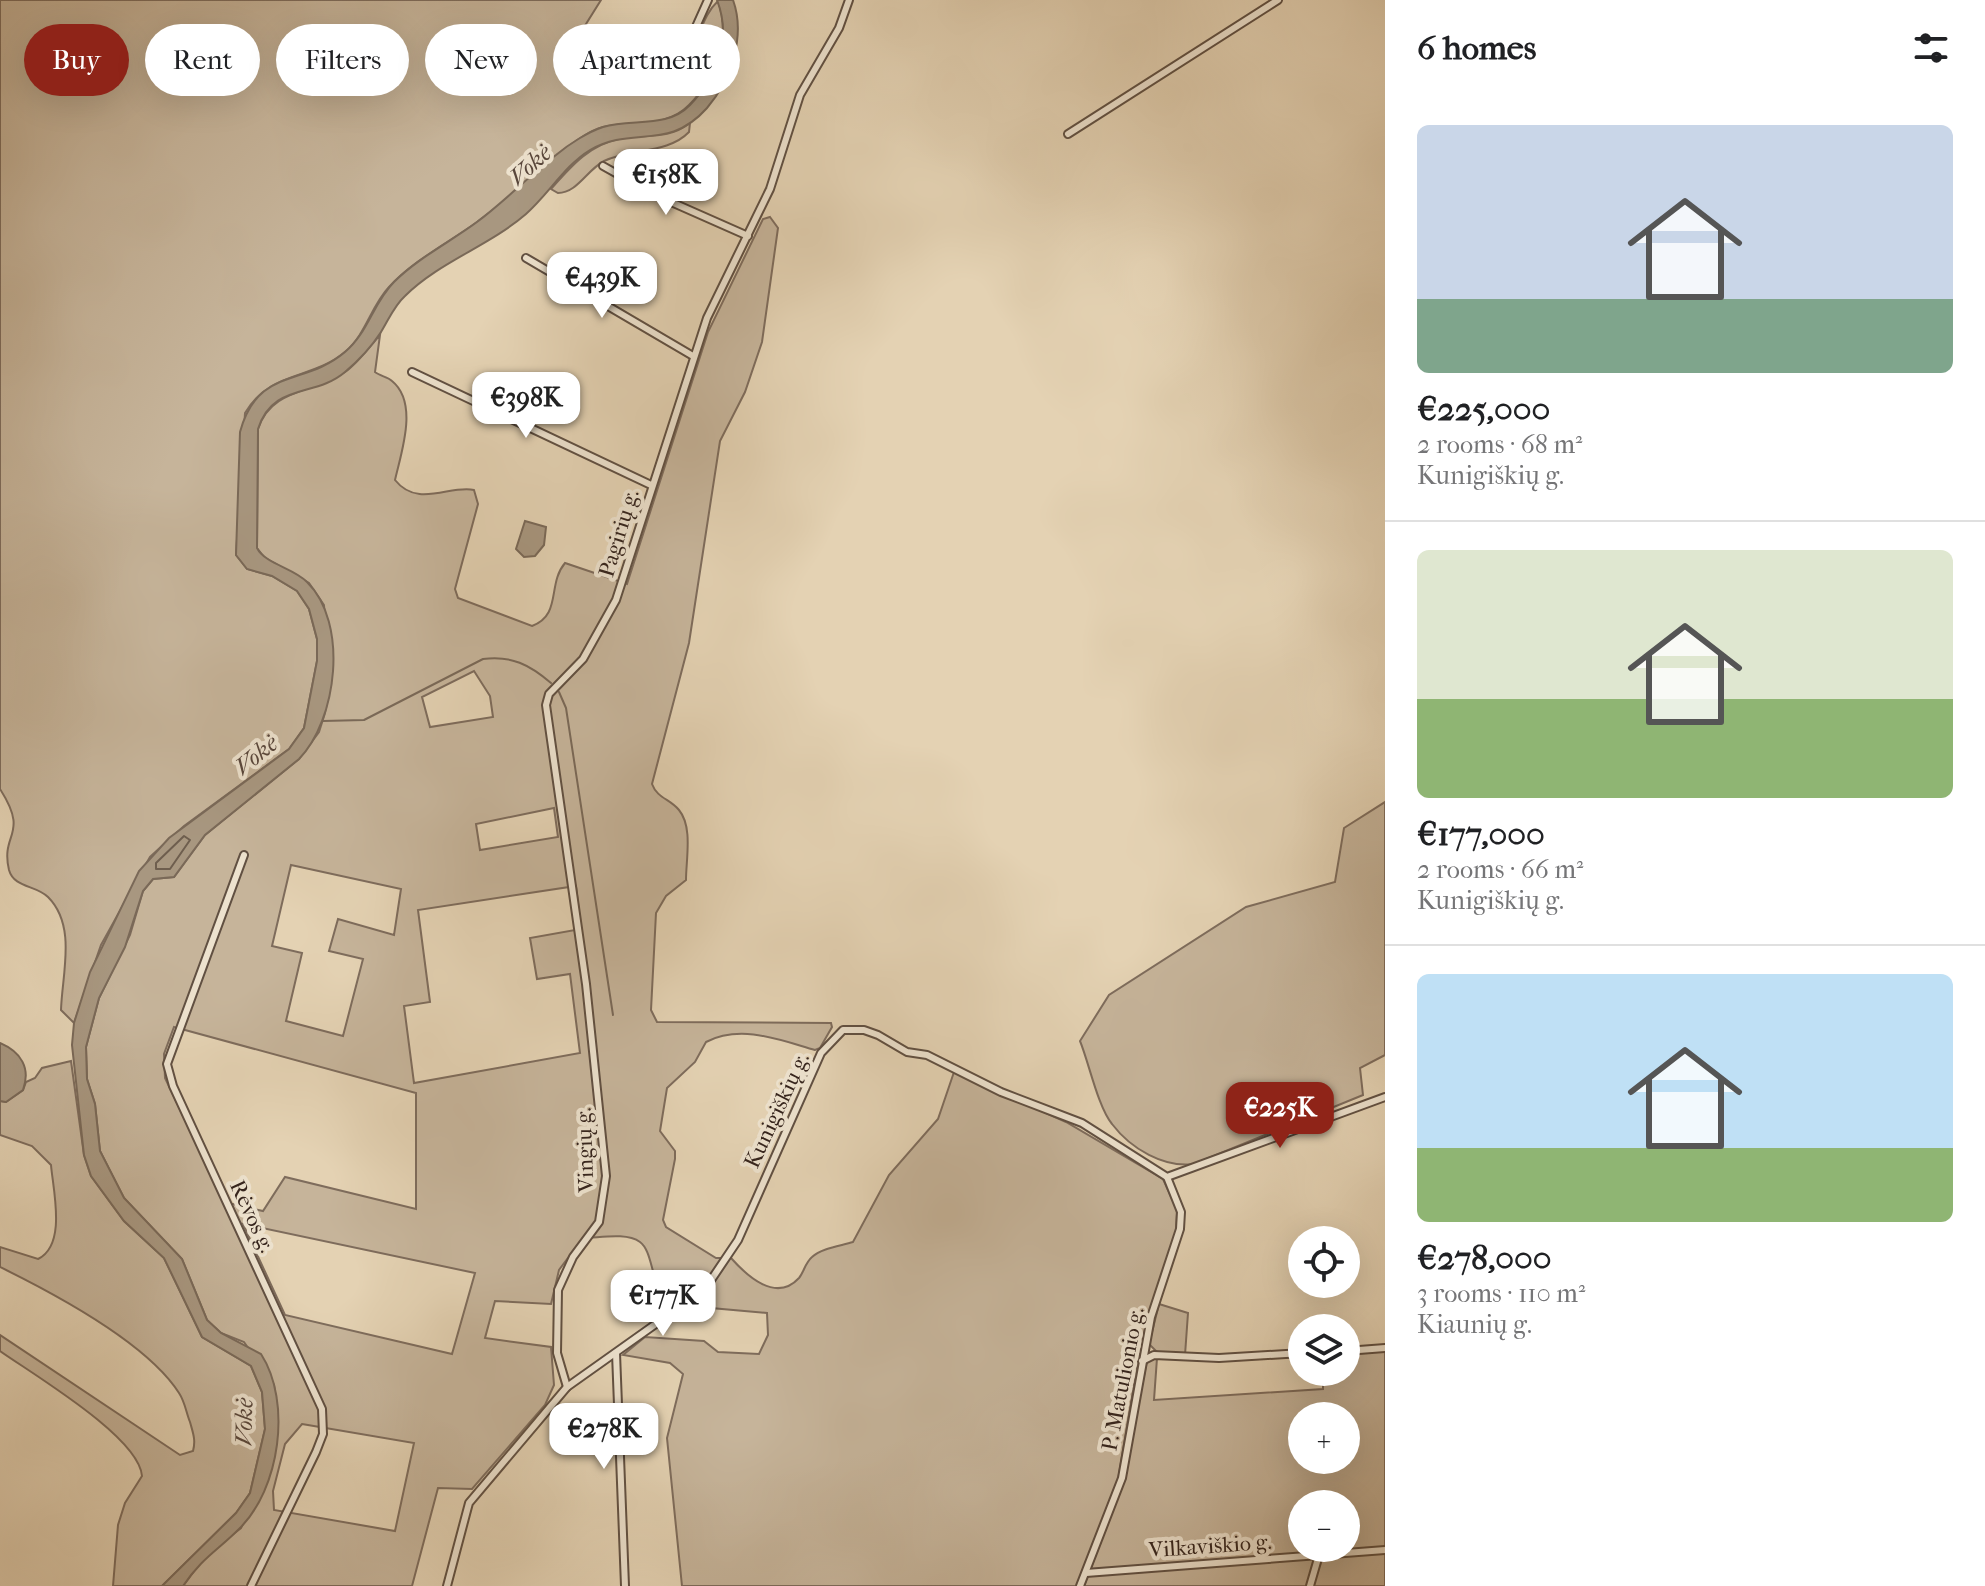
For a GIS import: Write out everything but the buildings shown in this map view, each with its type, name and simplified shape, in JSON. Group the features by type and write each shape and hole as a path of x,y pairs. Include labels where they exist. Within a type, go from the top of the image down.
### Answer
{"street":[{"path":"697,24 708,0"},
{"name":"Pagirių g.","path":"599,1090 546,705 549,694 583,659 616,600 707,318 770,189 800,95 839,28 849,0"},
{"path":"1068,134 1278,0"},
{"path":"603,166 653,194 748,236"},
{"path":"526,258 693,356"},
{"path":"412,372 651,485"},
{"name":"Rėvos g.","path":"244,855 167,1064 173,1086 322,1409 323,1434 316,1452 251,1586"},
{"name":"Kunigiškių g.","path":"447,1586 469,1503 567,1387 705,1289 739,1239 821,1053 837,1033 864,1030 907,1052 927,1055 1001,1092 1082,1123 1167,1177"},
{"name":"Vingių g.","path":"567,1387 557,1353 556,1307 565,1272 599,1222 605,1196 599,1090"},
{"path":"1167,1177 1385,1097"},
{"name":"P. Matulionio g.","path":"1080,1586 1122,1478 1145,1342 1180,1229 1177,1196 1167,1177"},
{"path":"1145,1342 1154,1355"},
{"path":"1360,1350 1385,1348"},
{"path":"616,1353 625,1586"},
{"path":"1142,1361 1154,1355 1219,1358 1288,1354"},
{"name":"Vilkaviškio g.","path":"1360,1552 1385,1550"},
{"name":"Vilkaviškio g.","path":"1086,1573 1288,1557"},
{"path":"1310,1586 1317,1562"}],"shaded area":[{"path":"0,0 601,0 586,24 553,24 553,96 697,96 680,113 670,118 603,127 576,141 501,204 399,277 383,295 359,336 346,351 320,367 267,389 245,413 236,555 247,569 272,576 297,591 309,609 317,639 317,661 304,728 289,749 184,826 150,857 101,945 74,1023 61,1010 66,951 62,922 48,897 20,883 9,870 7,858 13,816 0,789"},
{"path":"718,1 723,24 704,24"},
{"path":"690,123 689,132 671,144 614,157 598,165 571,189 558,193 551,189 574,164 601,145 623,138 674,132"},
{"path":"770,217 778,228 762,342 745,392 720,441 689,643 652,784 679,810 686,825 688,844 686,880 666,896 656,913 651,1010 657,1022 831,1023 832,1027 820,1048 815,1050 747,1034 733,1034 706,1042 695,1062 667,1088 660,1131 675,1151 675,1159 663,1220 666,1227 716,1258 731,1258 762,1284 781,1288 790,1285 816,1254 853,1242 889,1175 938,1119 954,1072 1066,1122 1163,1179 1177,1210 1176,1232 1141,1343 1117,1486 1078,1586 682,1586 667,1438 683,1374 670,1363 623,1355 645,1337 704,1341 718,1352 759,1354 768,1335 767,1313 700,1307 696,1291 680,1296 668,1295 656,1280 646,1249 640,1242 612,1236 583,1238 559,1270 551,1304 495,1301 485,1338 551,1347 554,1385 545,1405 472,1489 438,1488 412,1586 183,1586 207,1554 241,1528 273,1459 277,1406 274,1385 244,1342 221,1333 207,1320 182,1259 124,1198 100,1151 95,1104 87,1079 86,1047 99,998 130,935 143,891 153,879 174,877 205,835 299,759 319,732 325,713 329,693 324,605 309,583 264,557 257,548 258,429 264,416 283,398 345,372 380,335 375,372 400,390 405,402 406,429 395,480 414,493 474,490 478,504 455,589 458,598 532,626 541,621 551,607 556,580 565,563 627,584 708,332 763,219","holes":["474,671 490,696 493,717 430,727 422,697","554,808 558,837 480,850 476,824","291,865 401,889 394,935 338,919 329,951 363,959 343,1036 286,1021 302,953 272,946","576,886 581,929 530,938 537,979 570,974 580,1053 414,1083 404,1006 430,1002 418,910","174,1027 416,1093 416,1209 285,1177 263,1211 224,1202 165,1078 164,1054","243,1224 475,1273 452,1354 285,1315","302,1424 414,1443 395,1531 274,1510 273,1491 285,1444"]},
{"path":"1385,802 1385,1055 1360,1068 1363,1095 1194,1164 1171,1163 1138,1149 1107,1116 1080,1041 1109,995 1246,907 1335,882 1344,828"},
{"path":"71,1061 84,1155 91,1176 124,1221 164,1258 202,1337 251,1366 262,1392 265,1429 250,1493 236,1513 162,1586 113,1586 118,1525 125,1503 142,1476 136,1460 123,1443 83,1408 0,1351 0,1335 180,1455 193,1451 193,1433 184,1403 164,1374 97,1321 0,1267 0,1247 38,1259 47,1252 53,1242 56,1216 51,1165 32,1146 0,1135 0,1101 6,1102 23,1090 26,1082 35,1078 42,1068"},
{"path":"1159,1304 1188,1313 1185,1355 1158,1353 1149,1344"},
{"path":"1385,1351 1385,1586 1084,1586 1121,1488 1147,1361 1157,1358 1154,1400 1323,1389 1323,1386 1360,1386 1360,1352"}],"water":[{"path":"717,0 733,0 738,24 722,24"},
{"path":"698,96 717,96 693,121 678,130 606,143 581,156 512,225 418,284 395,308 373,343 345,372 321,385 284,397 265,414 258,429 257,548 266,558 301,577 320,600 329,621 333,646 329,697 312,742 299,759 205,835 174,877 153,879 143,891 125,947 99,998 86,1047 87,1079 95,1104 100,1151 124,1198 182,1259 207,1320 221,1333 261,1354 271,1374 276,1396 277,1444 264,1492 253,1512 183,1586 162,1586 236,1513 250,1493 265,1429 262,1392 251,1366 202,1337 164,1258 124,1221 91,1176 84,1155 72,1045 74,1023 90,972 139,871 169,838 289,749 304,728 317,661 317,639 309,609 297,591 272,576 247,569 236,555 240,432 248,411 258,397 270,387 329,363 345,352 394,282 413,265 487,214 567,147 603,127 660,120 690,105"},
{"path":"525,521 546,527 544,545 535,556 524,557 516,549"},
{"path":"0,1043 19,1056 26,1075 23,1090 6,1102 0,1101"}],"waterway":[{"path":"323,721 364,720 483,659 520,663 551,683"},
{"path":"559,692 566,708 613,1015"}],"water label":[{"name":"Vokė","path":"530,165"},
{"name":"Vokė","path":"256,755"},
{"name":"Vokė","path":"244,1422"}]}
